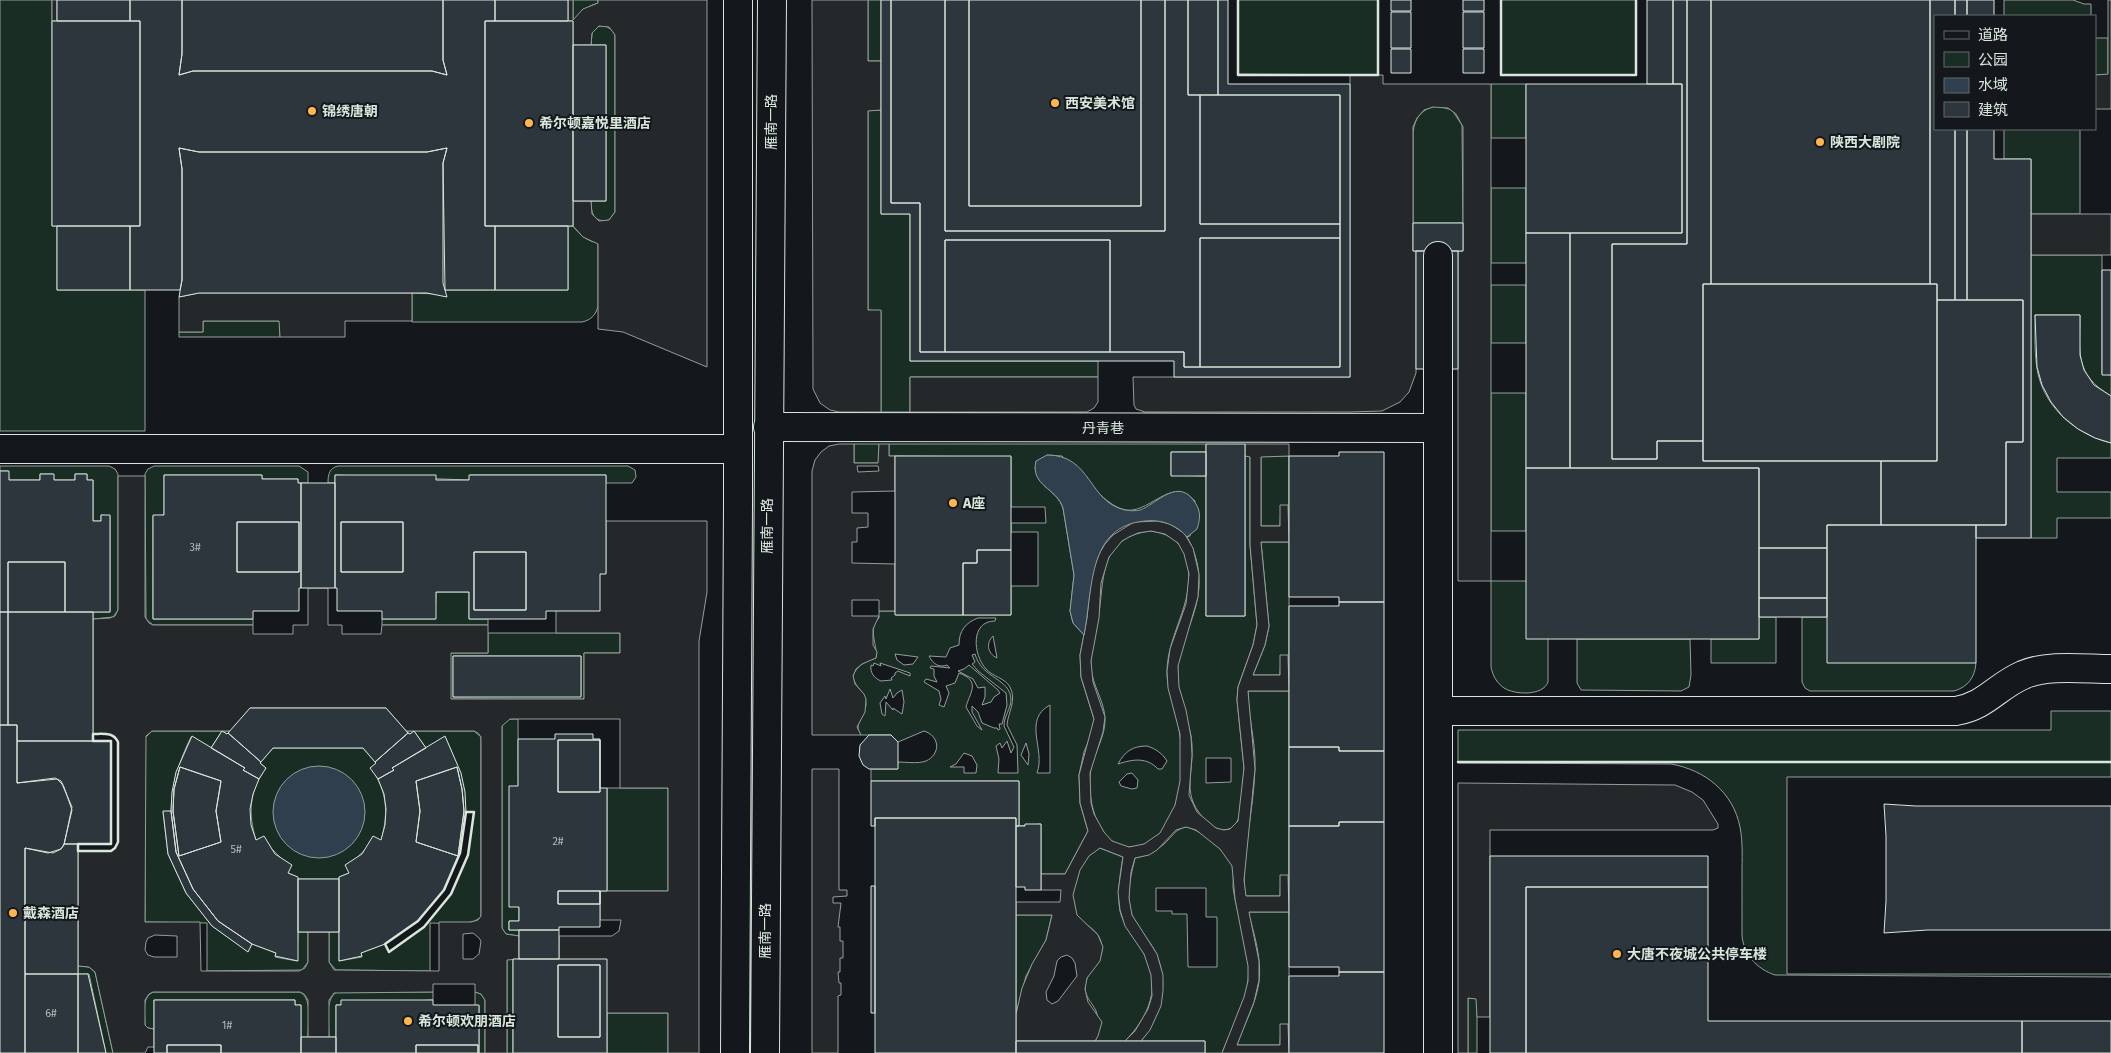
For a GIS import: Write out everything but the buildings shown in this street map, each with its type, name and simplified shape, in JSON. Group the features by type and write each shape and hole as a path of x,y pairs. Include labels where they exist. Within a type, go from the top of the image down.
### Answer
{"street":[{"path":"735,1053 738,0"},
{"name":"雁南一路","path":"765,1053 772,0"},
{"path":"1438,256 1438,1053"},
{"name":"丹青巷","path":"768,427 1438,428"},
{"path":"0,448 738,448"},
{"path":"1438,711 1956,711 1969,709 1981,703 2019,676 2032,671 2045,669 2111,669"}],"green space":[{"path":"0,0 52,0 52,226 57,226 57,290 145,290 145,431 0,431"},
{"path":"573,0 598,0 598,3 590,6 573,21"},
{"path":"868,0 881,0 881,61 868,61"},
{"path":"1238,0 1378,0 1378,75 1238,74"},
{"path":"1501,0 1636,0 1636,75 1501,75"},
{"path":"2004,0 2073,0 2084,4 2091,4 2091,15 2004,15"},
{"path":"604,25 612,30 615,35 615,212 609,220 604,221 594,216 591,201 606,201 606,45 591,45 592,33 597,27"},
{"path":"2096,38 2108,38 2108,75 2096,75"},
{"path":"1491,84 1526,84 1526,138 1491,138"},
{"path":"1438,106 1452,110 1462,125 1463,223 1413,223 1414,127 1420,114 1432,107"},
{"path":"868,110 881,110 881,214 910,214 910,361 1098,361 1098,377 910,377 910,412 881,412 881,311 868,310"},
{"path":"2004,130 2080,130 2080,214 2031,214 2031,159 2004,159"},
{"path":"1491,188 1526,188 1526,263 1491,263"},
{"path":"568,226 573,226 584,237 598,243 598,306 596,312 588,320 582,322 412,322 412,293 437,294 445,290 568,290"},
{"path":"2031,255 2102,255 2102,374 2111,375 2111,396 2099,388 2085,371 2080,352 2080,315 2035,315 2035,345 2038,374 2048,398 2065,419 2075,427 2086,434 2111,443 2111,458 2057,458 2057,492 2111,492 2111,518 2057,518 2057,538 2031,538"},
{"path":"1491,285 1526,285 1526,343 1491,343"},
{"path":"203,321 280,321 280,337 179,337 179,332 203,332"},
{"path":"1491,393 1526,393 1526,531 1491,531"},
{"path":"854,444 879,444 879,463 854,463"},
{"path":"889,444 1206,444 1206,452 1171,452 1171,475 1206,476 1206,616 1245,616 1245,456 1250,456 1250,545 1257,625 1253,645 1238,687 1237,700 1244,768 1240,816 1234,827 1224,830 1213,826 1200,813 1191,793 1191,736 1179,692 1177,674 1180,655 1198,598 1199,575 1197,561 1187,537 1190,536 1195,501 1186,494 1177,492 1168,494 1141,508 1132,510 1122,509 1099,494 1062,456 1047,455 1035,467 1039,480 1056,497 1063,508 1074,575 1070,611 1073,623 1084,635 1080,655 1081,677 1094,719 1079,775 1080,803 1088,831 1065,874 1041,874 1041,824 1019,826 1019,781 871,781 871,769 897,769 898,762 916,763 926,761 934,754 937,745 933,737 924,731 898,742 891,735 861,735 859,732 858,728 866,701 853,676 856,669 862,664 876,658 873,632 879,618 879,611 895,611 896,615 1011,615 1011,586 1038,586 1038,532 1011,532 1011,523 1046,523 1045,507 1011,507 1011,457 889,456","holes":["978,618 996,618 995,621 987,622 978,632 976,640 978,656 986,669 1008,684 1012,692 1013,697 1007,725 1017,745 1018,773 998,773 999,759 996,746 1000,743 1002,748 1007,741 1011,753 1014,747 1004,726 1011,703 1009,692 1001,682 983,669 975,654 972,655 975,662 972,664 1006,693 1007,705 1002,724 999,724 1000,729 998,730 982,723 978,712 972,706 972,712 982,730 977,726 966,707 972,688 972,684 966,676 959,673 955,683 946,686 949,693 944,707 939,705 941,699 939,691 924,682 926,679 937,682 934,676 934,669 930,668 931,666 950,668 947,665 936,665 929,656 946,657 950,648 959,645 960,636 970,622","993,636 997,658 989,651 989,642","895,654 918,657 913,664 904,665 897,660","874,663 881,666 880,663 910,673 910,676 898,671 891,678 892,680 881,681 874,677 872,673 871,665 873,666","890,689 893,698 902,690 904,702 902,714 893,708 893,710 886,702 885,716 882,714 880,703 885,696 886,699","1050,705 1050,773 1037,773 1039,764 1036,736 1037,719 1042,711","1026,743 1029,754 1028,765 1021,755","964,753 972,756 977,765 976,773 964,773 964,767 950,767 956,764","1206,758 1231,758 1231,782 1206,783"]},
{"path":"1261,456 1289,456 1289,526 1281,505 1280,526 1261,526"},
{"path":"0,466 109,466 115,469 118,474 118,610 113,617 93,619 93,612 110,612 110,516 101,515 101,521 93,521 93,480 87,480 87,474 75,474 75,480 54,480 53,474 40,474 40,480 9,480 8,471 0,471"},
{"path":"154,466 299,466 308,472 308,483 298,483 298,479 262,479 262,475 164,475 164,515 153,516 153,619 253,619 253,625 153,625 146,619 145,474 148,469"},
{"path":"338,466 628,466 635,470 636,477 632,483 606,483 606,475 470,475 469,480 335,475 335,483 328,483 330,472"},
{"path":"1150,531 1167,535 1176,541 1185,555 1189,570 1189,585 1168,657 1167,672 1168,684 1180,733 1182,762 1179,791 1170,818 1163,830 1142,845 1127,847 1116,844 1107,837 1095,816 1092,804 1090,791 1091,769 1104,731 1105,718 1103,705 1093,680 1091,661 1107,563 1112,552 1120,542 1133,535","holes":["1147,746 1153,748 1167,761 1162,769 1158,769 1149,762 1140,760 1118,764 1130,750","1132,773 1138,780 1137,788 1132,789 1121,786 1119,782 1127,774"]},
{"path":"1261,542 1289,542 1289,675 1281,655 1280,675 1253,675 1265,645 1269,626"},
{"path":"1491,581 1526,581 1548,639 1548,682 1541,690 1528,693 1515,692 1501,686 1494,676 1491,667"},
{"path":"436,592 469,592 469,619 488,619 488,625 382,625 382,619 435,619"},
{"path":"1759,617 1776,617 1776,663 1711,663 1711,639 1759,639"},
{"path":"1802,617 1827,617 1976,663 1974,673 1967,684 1954,691 1810,691 1805,688 1802,682"},
{"path":"488,633 620,633 620,653 584,653 584,699 450,699 450,653 488,653","holes":["453,656 581,656 581,696 453,697"]},
{"path":"1577,639 1690,639 1691,675 1689,687 1681,691 1581,690 1577,683"},
{"path":"969,665 1000,693 991,702 982,705 985,697 985,687 978,688 973,679 958,671"},
{"path":"1248,691 1289,691 1289,896 1281,875 1280,896 1245,896 1246,848 1255,768"},
{"path":"2051,711 2111,711 2111,777 1787,777 1787,974 2111,974 2111,977 1775,975 1757,965 1745,949 1742,936 1742,839 1740,827 1731,803 1724,793 1706,777 1695,771 1671,764 1458,763 1458,730 2051,730"},
{"path":"508,719 518,719 519,921 509,921 509,930 519,930 519,936 506,934 502,928 502,726"},
{"path":"152,731 222,731 211,748 191,737 187,746 175,782 171,811 163,812 168,854 186,893 212,926 248,951 252,944 276,953 275,957 297,961 298,932 308,932 308,962 302,970 207,971 207,923 145,922 145,738"},
{"path":"414,731 474,731 481,737 481,916 472,922 465,923 430,923 430,971 336,970 329,962 329,932 339,932 339,961 362,957 361,953 385,944 389,951 424,927 451,894 468,855 474,812 466,812 459,773 449,746 445,737 426,748"},
{"path":"273,748 363,748 376,763 371,768 380,785 386,811 381,840 361,853 349,873 339,877 339,879 298,879 288,873 283,860 269,846 264,837 256,840 251,812 253,794 266,768 260,763"},
{"path":"607,788 668,788 668,891 607,891"},
{"path":"1182,828 1192,829 1211,840 1222,850 1233,867 1233,887 1249,969 1244,1000 1222,1053 1205,1053 1205,1041 1141,1041 1159,1009 1163,986 1160,963 1155,951 1132,915 1129,901 1130,879 1135,858 1147,855 1157,849 1176,831","holes":["1156,888 1206,888 1206,917 1217,917 1217,967 1188,967 1187,914 1172,914 1172,911 1156,911"]},
{"path":"1100,848 1123,857 1119,891 1120,911 1127,928 1144,954 1152,977 1152,989 1146,1011 1141,1022 1125,1041 1095,1041 1098,1031 1097,1014 1087,997 1085,987 1089,974 1102,953 1102,946 1098,935 1076,914 1073,906 1073,887 1080,868 1092,853"},
{"path":"1248,912 1289,912 1289,1045 1281,1024 1280,1045 1237,1045 1253,1006 1260,973 1255,937"},
{"path":"1016,915 1052,915 1046,940 1026,976 1016,1014"},
{"path":"507,959 513,959 513,1053 507,1053"},
{"path":"78,966 89,967 95,972 113,1053 106,1053 89,974 78,974"},
{"path":"153,992 300,992 307,1000 308,1037 301,1037 301,1005 295,1005 295,1000 154,1000 154,1029 148,1028 145,1025 144,1007 147,998"},
{"path":"337,992 433,992 433,1000 336,1005 336,1037 329,1037 330,1000"},
{"path":"475,992 481,994 485,1000 485,1053 479,1053 479,1006 475,1005"},
{"path":"1468,998 1477,998 1477,1053 1468,1053"},
{"path":"607,1013 668,1013 668,1053 607,1053"}],"shaded area":[{"path":"52,0 57,0 57,21 52,21"},
{"path":"568,0 573,0 573,20 583,9 598,3 598,0 707,0 707,367 623,332 598,329 598,244 583,237 573,226 573,201 591,201 592,214 599,221 609,220 615,212 615,35 609,27 599,26 592,33 591,45 573,45 573,21 568,21"},
{"path":"812,0 868,0 868,61 881,61 881,110 868,111 868,310 881,310 881,412 839,412 830,410 820,403 813,389"},
{"path":"2108,0 2111,0 2111,109 2096,109 2096,75 2108,74"},
{"path":"1350,75 1383,75 1383,84 1491,84 1491,581 1458,581 1458,251 1463,251 1463,127 1456,114 1448,108 1433,107 1424,110 1417,118 1413,127 1413,251 1416,251 1416,373 1409,392 1400,402 1382,411 1350,412 1145,412 1136,409 1134,405 1133,377 1350,377"},
{"path":"2031,214 2111,214 2111,255 2031,255"},
{"path":"199,293 412,293 412,321 345,321 345,337 280,337 279,321 203,321 203,332 179,332 179,297"},
{"path":"910,377 1098,377 1098,402 1094,408 1087,412 910,412"},
{"path":"854,444 854,463 878,463 879,444 889,444 889,456 895,456 895,491 852,492 852,513 868,513 868,527 857,528 857,542 852,542 852,563 895,564 895,611 879,611 879,600 852,600 852,616 879,616 873,629 873,645 877,652 876,658 862,664 856,669 853,676 855,684 866,699 865,712 857,727 861,735 812,735 812,471 815,460 829,446","holes":["857,466 878,466 879,471 858,472"]},
{"path":"1245,444 1289,444 1289,456 1261,457 1261,526 1280,526 1280,505 1288,505 1289,542 1261,542 1269,626 1265,645 1253,675 1280,675 1280,655 1288,655 1289,691 1248,691 1255,769 1244,880 1246,896 1280,896 1280,875 1288,875 1289,912 1249,912 1259,961 1259,980 1254,1002 1237,1045 1280,1045 1280,1024 1288,1024 1289,1053 1222,1053 1244,997 1248,981 1248,966 1235,899 1232,866 1220,849 1196,830 1186,827 1176,830 1157,850 1149,855 1135,858 1131,872 1129,898 1132,915 1157,954 1163,975 1161,1006 1150,1030 1141,1041 1125,1041 1135,1031 1148,1009 1152,996 1151,975 1144,954 1125,926 1120,910 1118,892 1123,857 1100,848 1089,856 1080,870 1073,895 1077,915 1098,935 1103,947 1100,961 1087,978 1085,989 1088,1002 1102,1022 1098,1036 1095,1041 1016,1041 1016,1014 1022,988 1032,964 1046,940 1052,915 1016,915 1016,902 1060,902 1061,890 1041,890 1041,874 1065,874 1088,831 1080,803 1079,775 1094,719 1081,677 1080,655 1087,618 1091,576 1105,544 1113,535 1134,522 1158,521 1170,524 1184,533 1193,548 1199,574 1198,597 1178,666 1179,687 1191,737 1192,755 1189,795 1197,812 1216,828 1230,829 1238,821 1244,768 1237,700 1238,687 1253,645 1257,625 1250,545 1250,457 1245,456","holes":["1151,531 1165,534 1178,543 1184,554 1189,574 1186,604 1170,649 1167,671 1168,688 1180,734 1180,781 1175,805 1160,833 1144,844 1129,847 1112,841 1104,832 1094,814 1091,803 1090,773 1103,732 1105,717 1093,682 1091,661 1099,618 1101,583 1109,557 1122,541 1138,533","1067,955 1075,963 1077,976 1058,1001 1052,1004 1047,1000 1046,992 1054,976 1057,961"]},
{"path":"118,476 145,476 145,617 149,623 153,625 253,625 253,634 293,634 293,625 308,625 308,588 328,588 328,625 342,625 342,634 381,634 382,625 488,625 488,653 451,653 451,699 584,699 584,653 620,653 620,633 556,633 556,611 600,574 606,573 606,521 707,521 707,592 699,641 699,1053 668,1053 668,1013 607,1013 559,959 559,936 612,936 619,931 621,920 600,920 600,891 668,891 668,788 620,788 620,719 510,719 502,726 502,928 506,934 519,936 519,959 507,960 507,1053 485,1053 485,1000 481,994 475,992 475,984 433,984 433,992 334,993 329,1000 329,1037 308,1037 308,1000 300,992 153,992 145,1000 145,1025 148,1028 154,1029 154,1047 148,1047 145,1053 113,1053 95,972 89,967 78,966 78,851 111,851 118,842 118,742 115,736 111,734 93,734 93,619 110,618 115,616 118,610","holes":["250,708 386,708 406,731 474,731 481,737 481,916 478,920 471,922 439,922 439,971 334,970 329,962 329,932 308,932 308,962 305,968 299,971 201,971 200,922 145,922 146,736 152,731 231,731","473,933 481,941 479,954 473,959 463,959 463,934","155,935 177,936 177,957 154,957 148,955 145,950 148,938"]},
{"path":"812,769 839,769 839,890 847,890 847,896 833,897 833,903 841,903 838,927 840,927 840,941 843,941 843,958 840,958 840,972 838,972 839,983 841,983 841,995 838,996 838,1053 812,1053"},
{"path":"1458,783 1675,785 1692,792 1703,800 1718,824 1718,828 1713,830 1490,830 1490,1017 1477,1017 1476,999 1468,998 1468,1053 1458,1053"}],"water":[{"path":"1047,455 1062,457 1073,462 1082,470 1104,498 1113,505 1125,510 1140,510 1168,494 1182,492 1189,496 1199,510 1197,529 1187,537 1174,526 1163,522 1151,521 1126,526 1112,535 1102,548 1096,564 1084,635 1073,623 1070,611 1074,575 1063,508 1060,501 1040,482 1035,469 1036,461"},
{"path":"310,766 328,766 345,773 358,786 365,803 365,821 358,838 345,851 328,858 310,858 293,851 280,838 273,821 273,803 280,786 293,773"}],"wall":[{"path":"1238,0 1238,75 1378,75 1378,0"},
{"path":"1501,0 1501,75 1636,75 1636,0"},
{"path":"93,734 111,735 118,742 118,842 111,851 78,851 78,844 111,844 111,741 93,741 93,734"},
{"path":"1458,762 2111,762"},
{"path":"466,812 474,812 468,855 451,894 424,927 389,952 385,944 418,921 444,890 460,853 466,812"}],"place":[{"name":"西安美术馆","path":"1055,103"},
{"name":"锦绣唐朝","path":"312,111"},
{"name":"希尔顿嘉悦里酒店","path":"529,123"},
{"name":"陕西大剧院","path":"1820,142"},
{"name":"A座","path":"953,503"},
{"name":"戴森酒店","path":"13,913"},
{"name":"大唐不夜城公共停车楼","path":"1617,954"},
{"name":"希尔顿欢朋酒店","path":"408,1021"}]}
